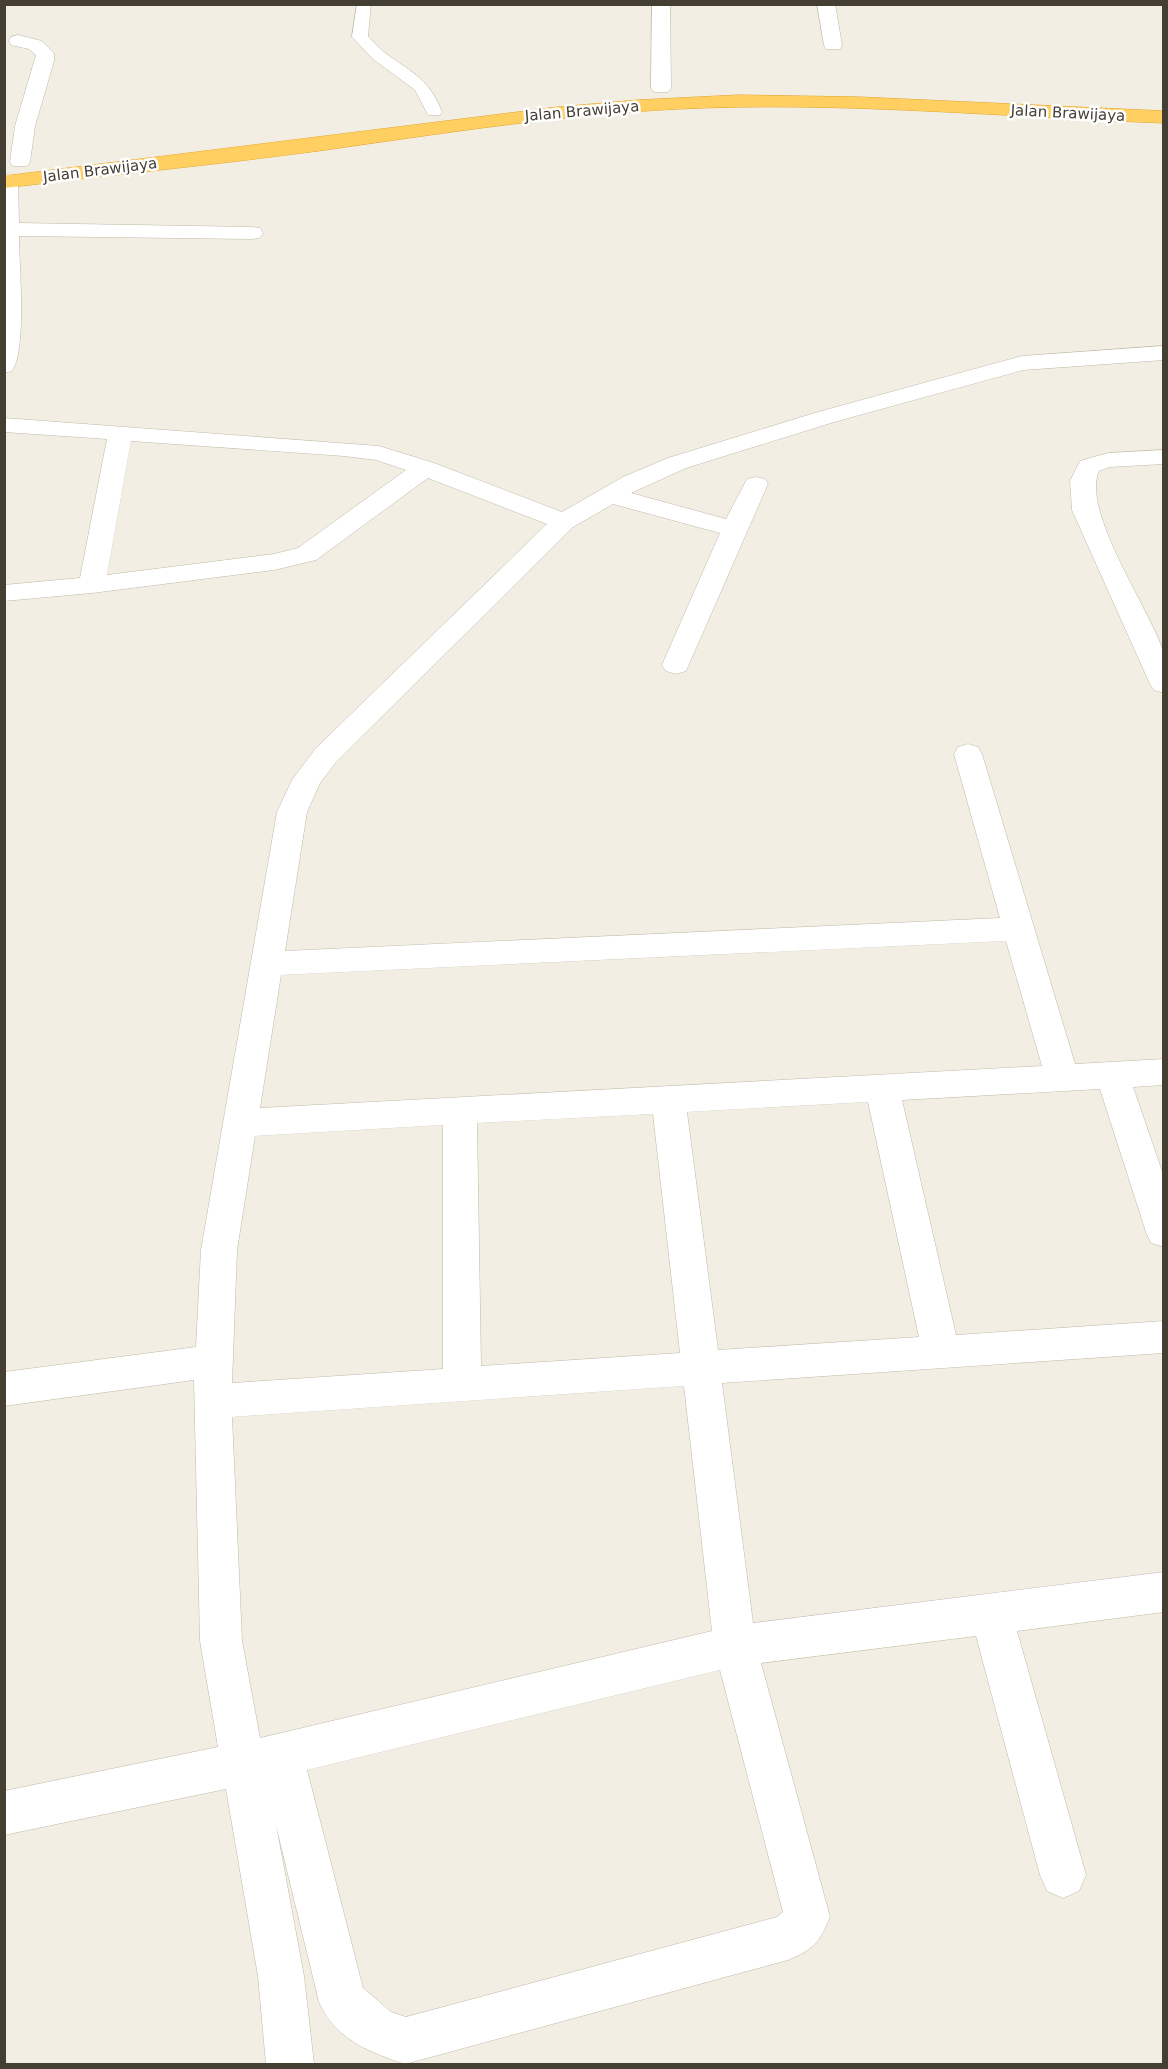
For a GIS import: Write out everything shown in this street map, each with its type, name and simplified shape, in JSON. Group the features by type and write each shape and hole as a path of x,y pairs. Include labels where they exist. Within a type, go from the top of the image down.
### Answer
{"highway":[{"name":"Jalan Brawijaya","path":"68,166 434,112 570,95 661,87 849,88 1164,101"},
{"name":"Jalan Brawijaya","path":"9,173 356,140 556,113 678,103 734,101 871,103 1164,117"}],"street":[{"path":"661,4 661,87"},
{"path":"826,4 833,45"},
{"path":"4,366 10,339 9,173 45,61 45,53 35,45 18,41"},
{"path":"8,229 252,233"},
{"path":"668,1099 735,1646 807,1917 803,1926 788,1937 406,2041 377,2031 343,2002 221,1641 212,1401 219,1250 292,812 307,780 326,755 564,522 608,495 677,463 826,417 978,374 1022,363 1164,353"},
{"path":"4,425 379,453 425,468 564,522"},
{"path":"92,585 120,433"},
{"path":"1164,457 1108,460 1089,466 1082,481 1085,510 1164,684"},
{"path":"4,593 92,585 274,562 307,554 425,468"},
{"path":"676,665 734,529 756,484"},
{"path":"608,495 734,529"},
{"path":"968,754 1062,1078"},
{"path":"267,964 1018,929"},
{"path":"240,1123 1164,1072"},
{"path":"1112,1075 1164,1232"},
{"path":"882,1088 941,1352"},
{"path":"460,1111 462,1385"},
{"path":"212,1401 1164,1337"},
{"path":"4,1389 214,1361"},
{"path":"4,1813 262,1759 735,1646 1164,1592"},
{"path":"992,1613 1063,1875"},
{"path":"262,1759 290,2064"}],"lane":[{"path":"364,4 360,37 372,50 410,75 419,84 432,103 434,112"}]}
